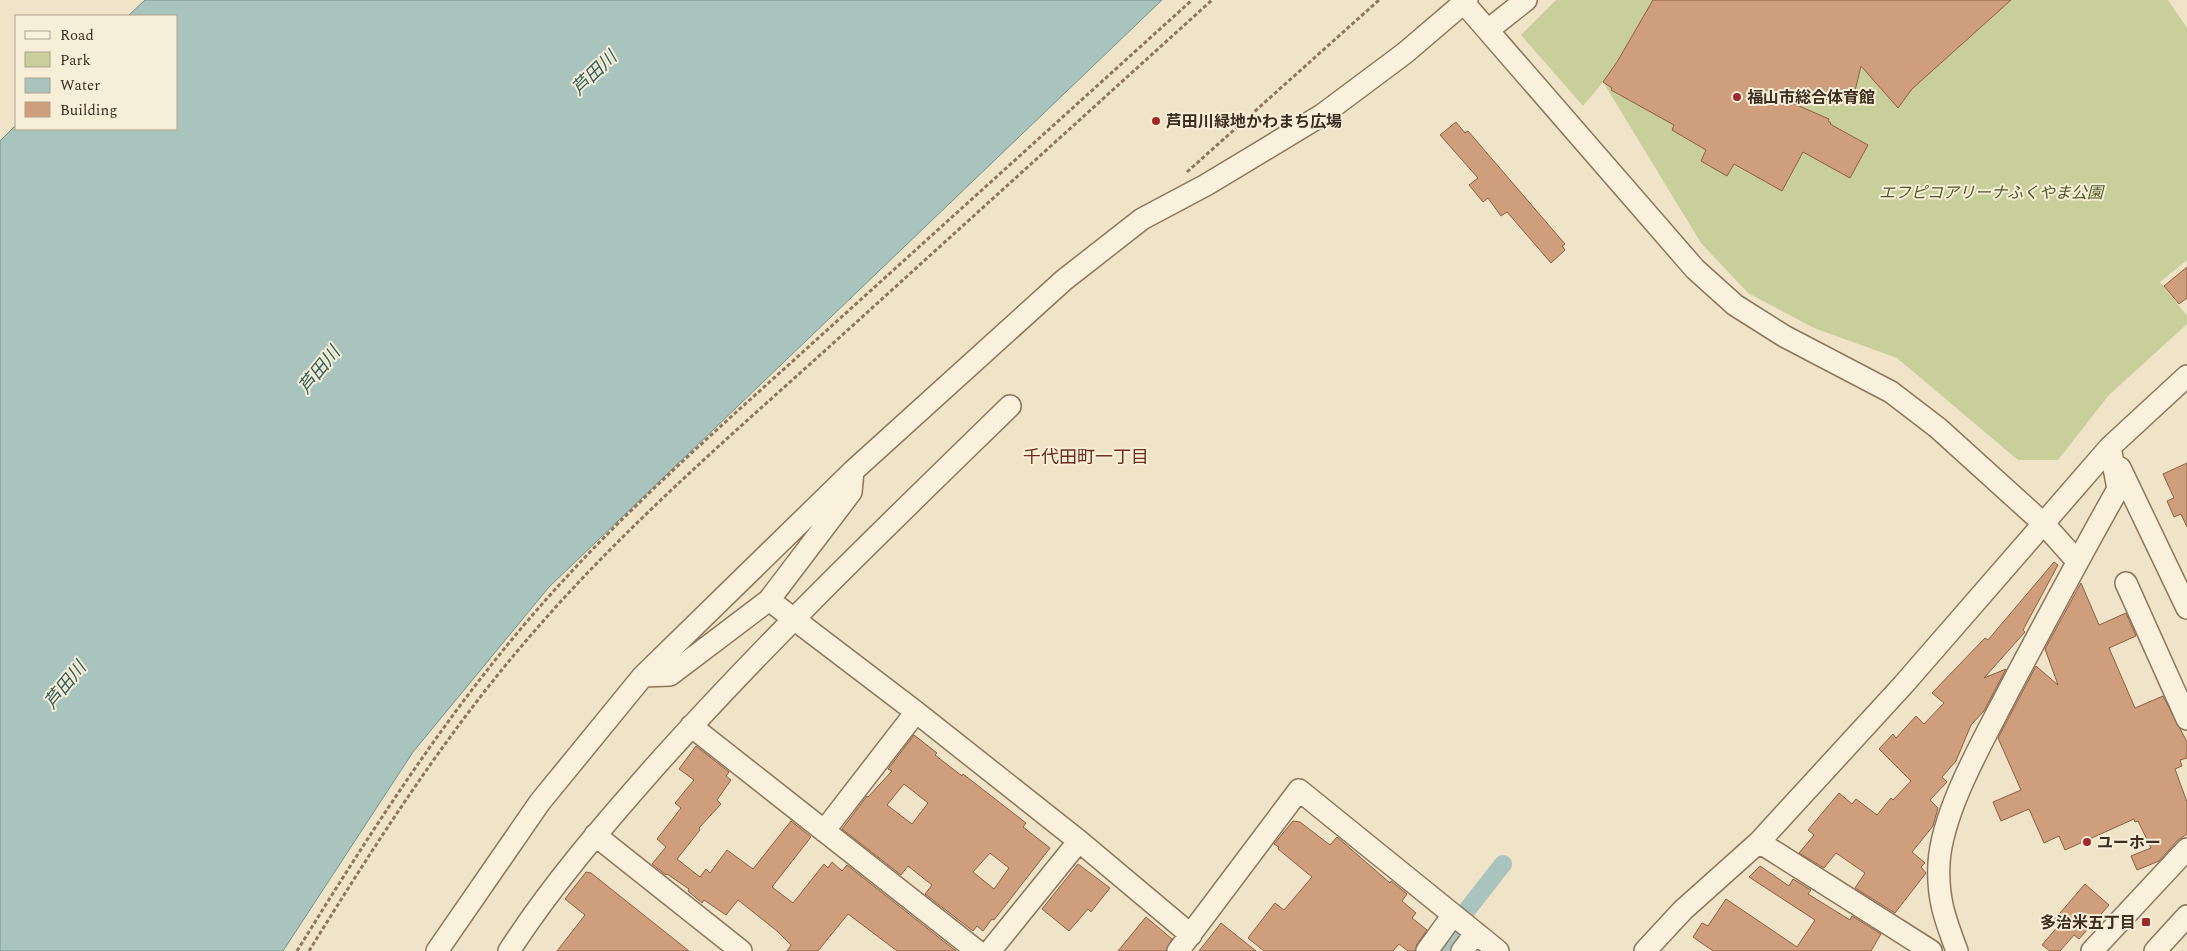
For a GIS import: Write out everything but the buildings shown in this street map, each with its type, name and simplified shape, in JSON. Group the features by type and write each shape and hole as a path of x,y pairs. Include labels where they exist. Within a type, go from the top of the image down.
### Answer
{"street":[{"path":"1488,30 1526,0"},
{"path":"437,951 540,802 644,676 853,471 1064,280 1142,219 1206,185 1322,114 1405,53 1466,1 1488,30 1695,269 1735,305 1784,336 1890,392 1938,428 2044,524 2077,561"},
{"path":"1645,951 1683,910 1758,842 1904,684 2110,448 2187,376"},
{"path":"512,950 558,880 691,726 792,620 1010,406"},
{"path":"1957,951 1939,897 1939,862 1945,829 1977,753 2077,561 2118,489 2110,448"},
{"path":"2110,448 2187,608"},
{"path":"644,676 670,675 769,600 851,492 853,471"},
{"path":"2126,583 2187,719"},
{"path":"769,600 792,620 916,712 1079,841 1184,943 1299,790 1498,951"},
{"path":"824,832 916,712"},
{"path":"691,726 977,951"},
{"path":"595,836 740,951"},
{"path":"990,951 1079,841"},
{"path":"1758,842 1931,951"},
{"path":"2092,951 2187,849"},
{"path":"1426,951 1453,915"},
{"path":"2155,951 2187,916"},
{"path":"1462,951 1476,933"}],"path":[{"path":"297,951 383,814 431,744 509,642 594,547 686,458 1192,0"},
{"path":"309,951 383,832 452,734 520,647 595,565 686,476 1212,0"},
{"path":"1182,178 1379,0"}],"green space":[{"name":"エフピコアリーナふくやま公園","path":"1556,0 2168,0 2187,28 2187,260 2160,282 2187,316 2187,324 2109,395 2058,460 2018,460 1897,358 1814,328 1748,293 1701,243 1603,82 1583,106 1521,35"}],"water":[{"name":"芦田川","path":"145,0 1162,0 549,587 413,752 283,951 0,951 0,141 15,126 15,130 178,130 178,15 129,15"}],"waterway":[{"path":"1467,910 1503,864"},
{"path":"1444,951 1458,934"}],"place":[{"name":"福山市総合体育館","path":"1737,97"},
{"name":"芦田川緑地かわまち広場","path":"1156,121"},
{"name":"ユーホー","path":"2087,842"},
{"name":"多治米五丁目","path":"2146,922"}],"district":[{"name":"千代田町一丁目","path":"1086,457"}]}
